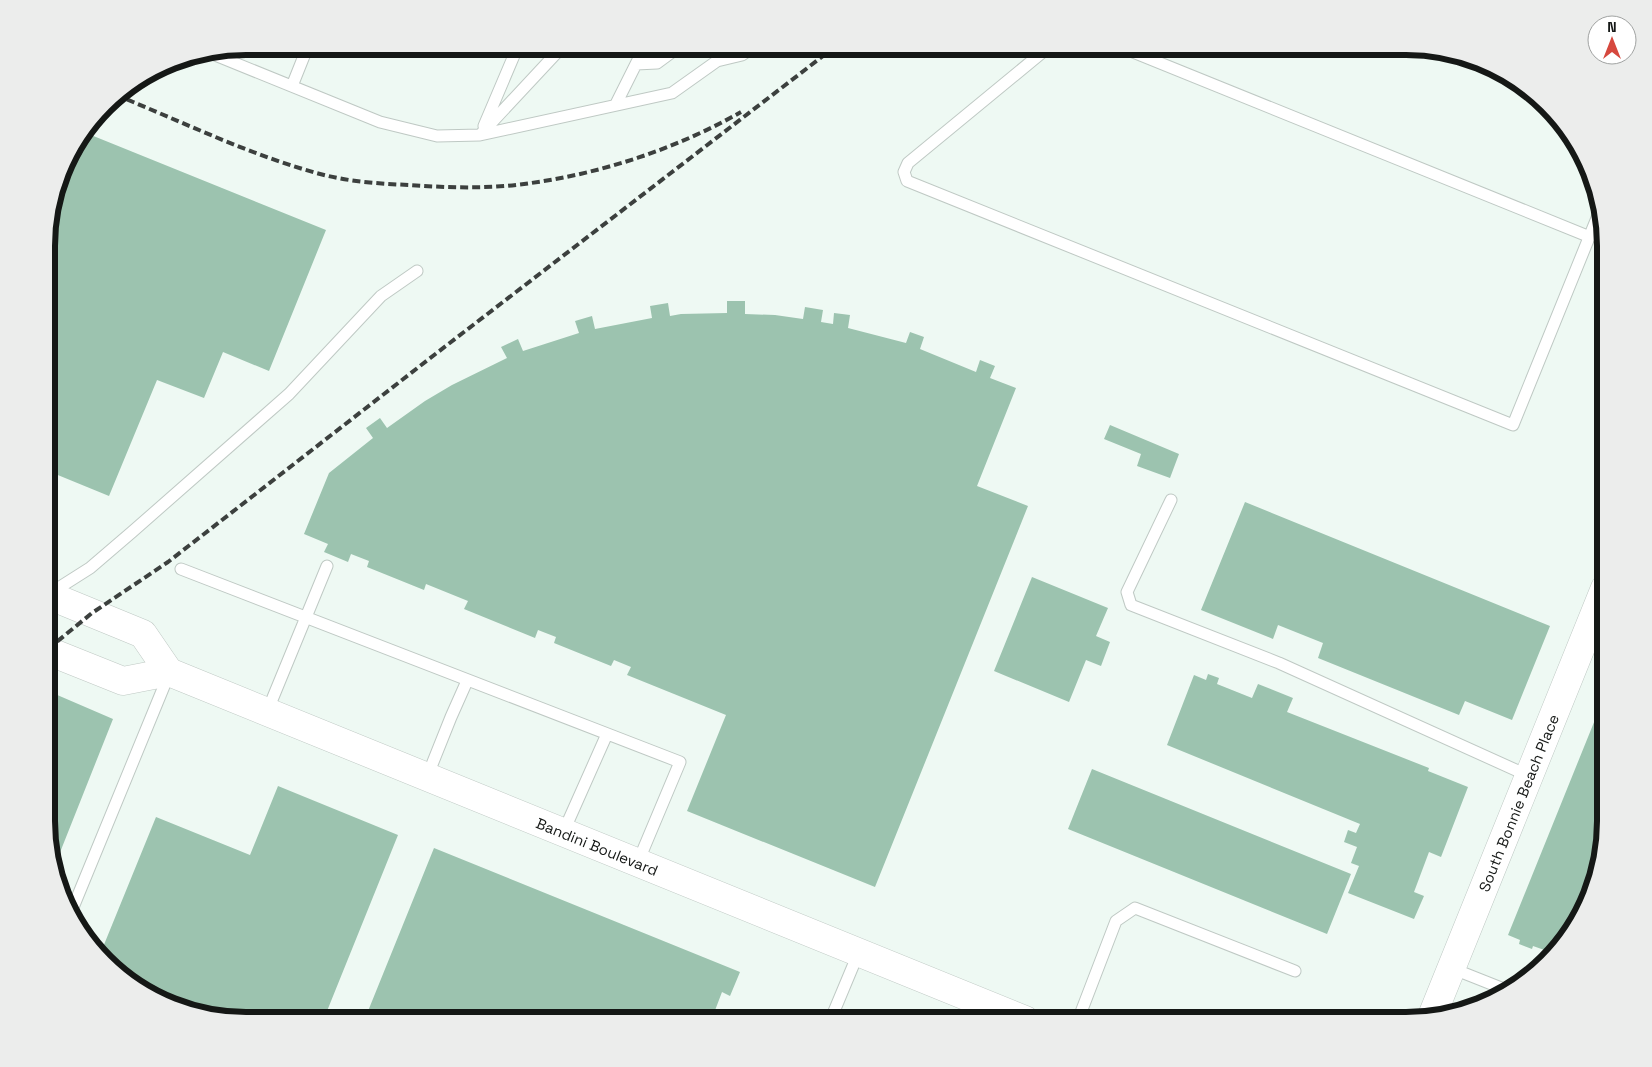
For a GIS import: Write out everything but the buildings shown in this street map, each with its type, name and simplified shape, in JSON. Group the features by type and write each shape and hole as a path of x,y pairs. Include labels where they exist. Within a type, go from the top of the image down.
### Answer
{"main road":[{"path":"55,598 144,634 170,672 123,682 55,654"},
{"name":"South Bonnie Beach Place","path":"1435,1009 1597,608"},
{"name":"Bandini Boulevard","path":"170,672 858,954 1005,1012"}],"lane":[{"path":"292,86 304,55"},
{"path":"480,135 514,55"},
{"path":"480,135 556,55"},
{"path":"616,104 640,55"},
{"path":"636,64 657,63 668,55"},
{"path":"717,61 721,55"},
{"path":"220,57 380,122 436,136 480,135 672,93 717,61 742,55"},
{"path":"1039,55 908,163 904,172 907,181 1513,425 1595,223"},
{"path":"1140,55 1590,237"},
{"path":"55,590 90,568 289,394 381,296 417,271"},
{"path":"1171,500 1127,592 1131,605 1279,663 1529,776"},
{"path":"268,712 327,566"},
{"path":"181,569 680,762 637,863"},
{"path":"75,904 170,672"},
{"path":"427,776 467,680"},
{"path":"563,833 607,734"},
{"path":"1081,1012 1116,921 1135,908 1295,971"},
{"path":"833,1012 858,954"},
{"path":"1451,968 1499,987"}],"railway":[{"path":"55,643 92,613 168,562 824,55"},
{"path":"125,99 271,159 324,175 367,182 455,187 486,187 531,183 558,179 612,166 666,148 741,112"}]}
